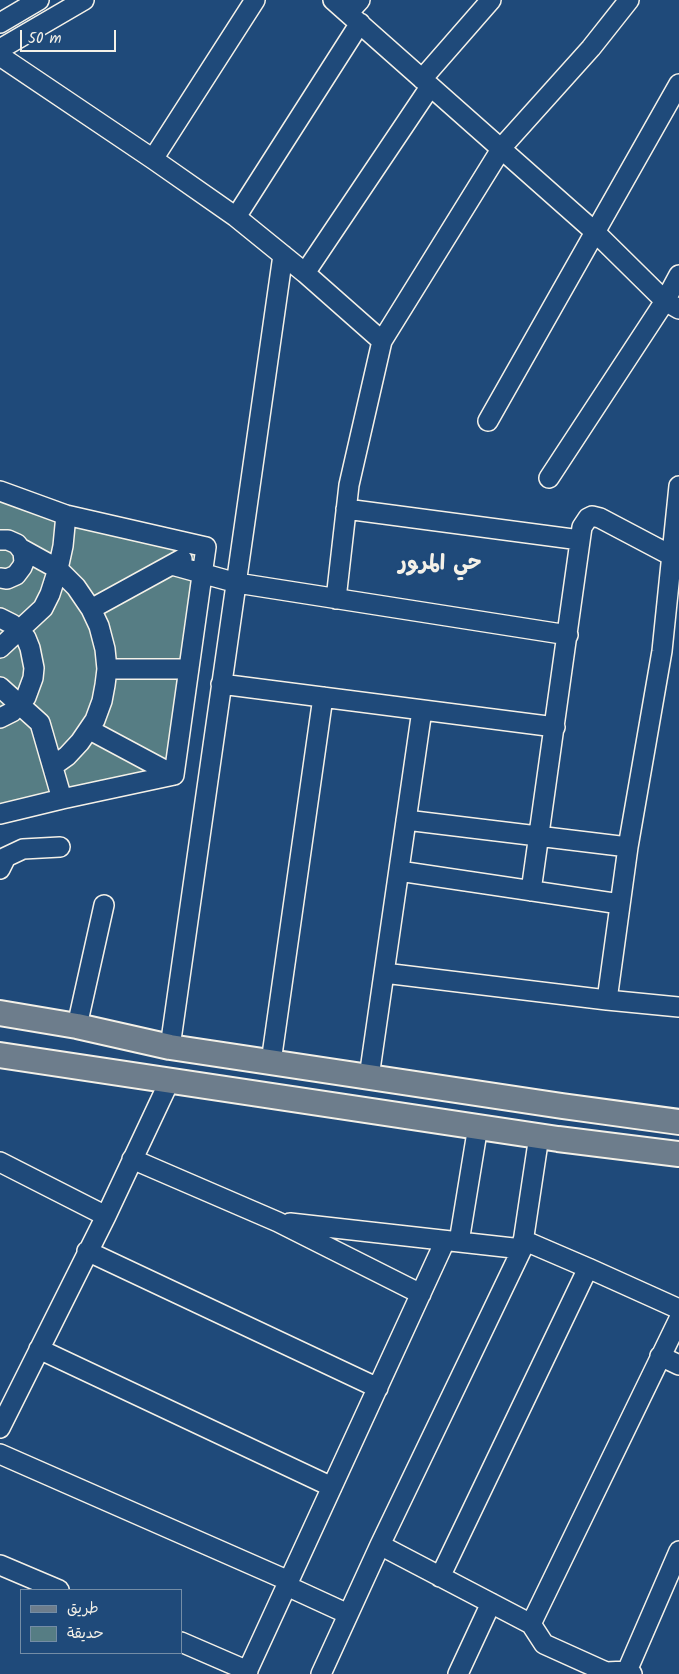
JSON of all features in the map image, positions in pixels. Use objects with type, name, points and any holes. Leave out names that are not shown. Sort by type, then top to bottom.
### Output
[{"type":"main road","points":[[0,1013],[77,1026],[170,1047],[679,1122]]},
{"type":"main road","points":[[0,1055],[539,1136],[679,1154]]},
{"type":"main road","points":[[539,1136],[549,1119],[562,1106]]},
{"type":"street","points":[[0,23],[39,0]]},
{"type":"street","points":[[0,49],[84,0]]},
{"type":"street","points":[[153,159],[255,0]]},
{"type":"street","points":[[333,0],[356,12],[426,83],[595,232],[672,305]]},
{"type":"street","points":[[305,273],[426,83],[490,0]]},
{"type":"street","points":[[336,599],[349,485],[382,341],[501,150],[591,48],[629,0]]},
{"type":"street","points":[[236,217],[356,12]]},
{"type":"street","points":[[0,56],[236,217],[305,273],[382,341]]},
{"type":"street","points":[[488,421],[679,84]]},
{"type":"street","points":[[170,1047],[220,684],[237,583],[283,255]]},
{"type":"street","points":[[549,478],[672,305],[679,275]]},
{"type":"street","points":[[607,1000],[628,847],[671,652],[672,556],[679,486]]},
{"type":"street","points":[[5,498],[66,515],[206,547]]},
{"type":"street","points":[[346,509],[580,540]]},
{"type":"street","points":[[0,648],[43,608],[50,594],[63,546],[66,515]]},
{"type":"street","points":[[532,891],[582,527],[588,518],[592,516],[600,518],[672,556]]},
{"type":"street","points":[[1,538],[13,542],[20,548],[58,569],[76,587],[91,609],[99,626],[105,649],[107,669],[102,701],[90,730],[67,756],[53,766]]},
{"type":"street","points":[[91,609],[206,547]]},
{"type":"street","points":[[174,775],[206,547]]},
{"type":"street","points":[[0,578],[12,577],[20,571],[24,557],[20,548]]},
{"type":"street","points":[[172,564],[237,583],[568,635]]},
{"type":"street","points":[[0,618],[19,630],[30,648],[34,668],[30,688],[19,706],[0,718]]},
{"type":"street","points":[[107,669],[189,669]]},
{"type":"street","points":[[220,684],[555,727]]},
{"type":"street","points":[[0,687],[40,723],[62,799]]},
{"type":"street","points":[[271,1062],[323,697]]},
{"type":"street","points":[[368,1077],[422,710]]},
{"type":"street","points":[[90,730],[174,775]]},
{"type":"street","points":[[0,814],[174,775]]},
{"type":"street","points":[[406,820],[628,847]]},
{"type":"street","points":[[0,869],[6,856],[23,849],[60,847]]},
{"type":"street","points":[[399,871],[620,904]]},
{"type":"street","points":[[77,1026],[104,905]]},
{"type":"street","points":[[384,973],[679,1007]]},
{"type":"street","points":[[0,1428],[106,1216],[170,1080]]},
{"type":"street","points":[[182,1642],[247,1672],[421,1294],[452,1242],[478,1126]]},
{"type":"street","points":[[321,1674],[522,1245],[539,1136]]},
{"type":"street","points":[[132,1160],[278,1222],[421,1294]]},
{"type":"street","points":[[0,1162],[106,1216]]},
{"type":"street","points":[[278,1222],[452,1242],[522,1245],[588,1268],[679,1309]]},
{"type":"street","points":[[87,1251],[378,1388]]},
{"type":"street","points":[[440,1577],[588,1268]]},
{"type":"street","points":[[531,1624],[679,1319]]},
{"type":"street","points":[[39,1349],[332,1487]]},
{"type":"street","points":[[660,1356],[679,1365]]},
{"type":"street","points":[[0,1454],[288,1584],[348,1614]]},
{"type":"street","points":[[380,1545],[531,1624],[544,1644],[605,1673],[630,1673],[679,1551]]},
{"type":"street","points":[[0,1565],[57,1589]]},
{"type":"street","points":[[458,1674],[491,1603]]},
{"type":"green space","points":[[0,488],[209,546],[177,777],[0,817]]},
{"type":"district","name":"حي المرور","points":[[440,565]]}]
